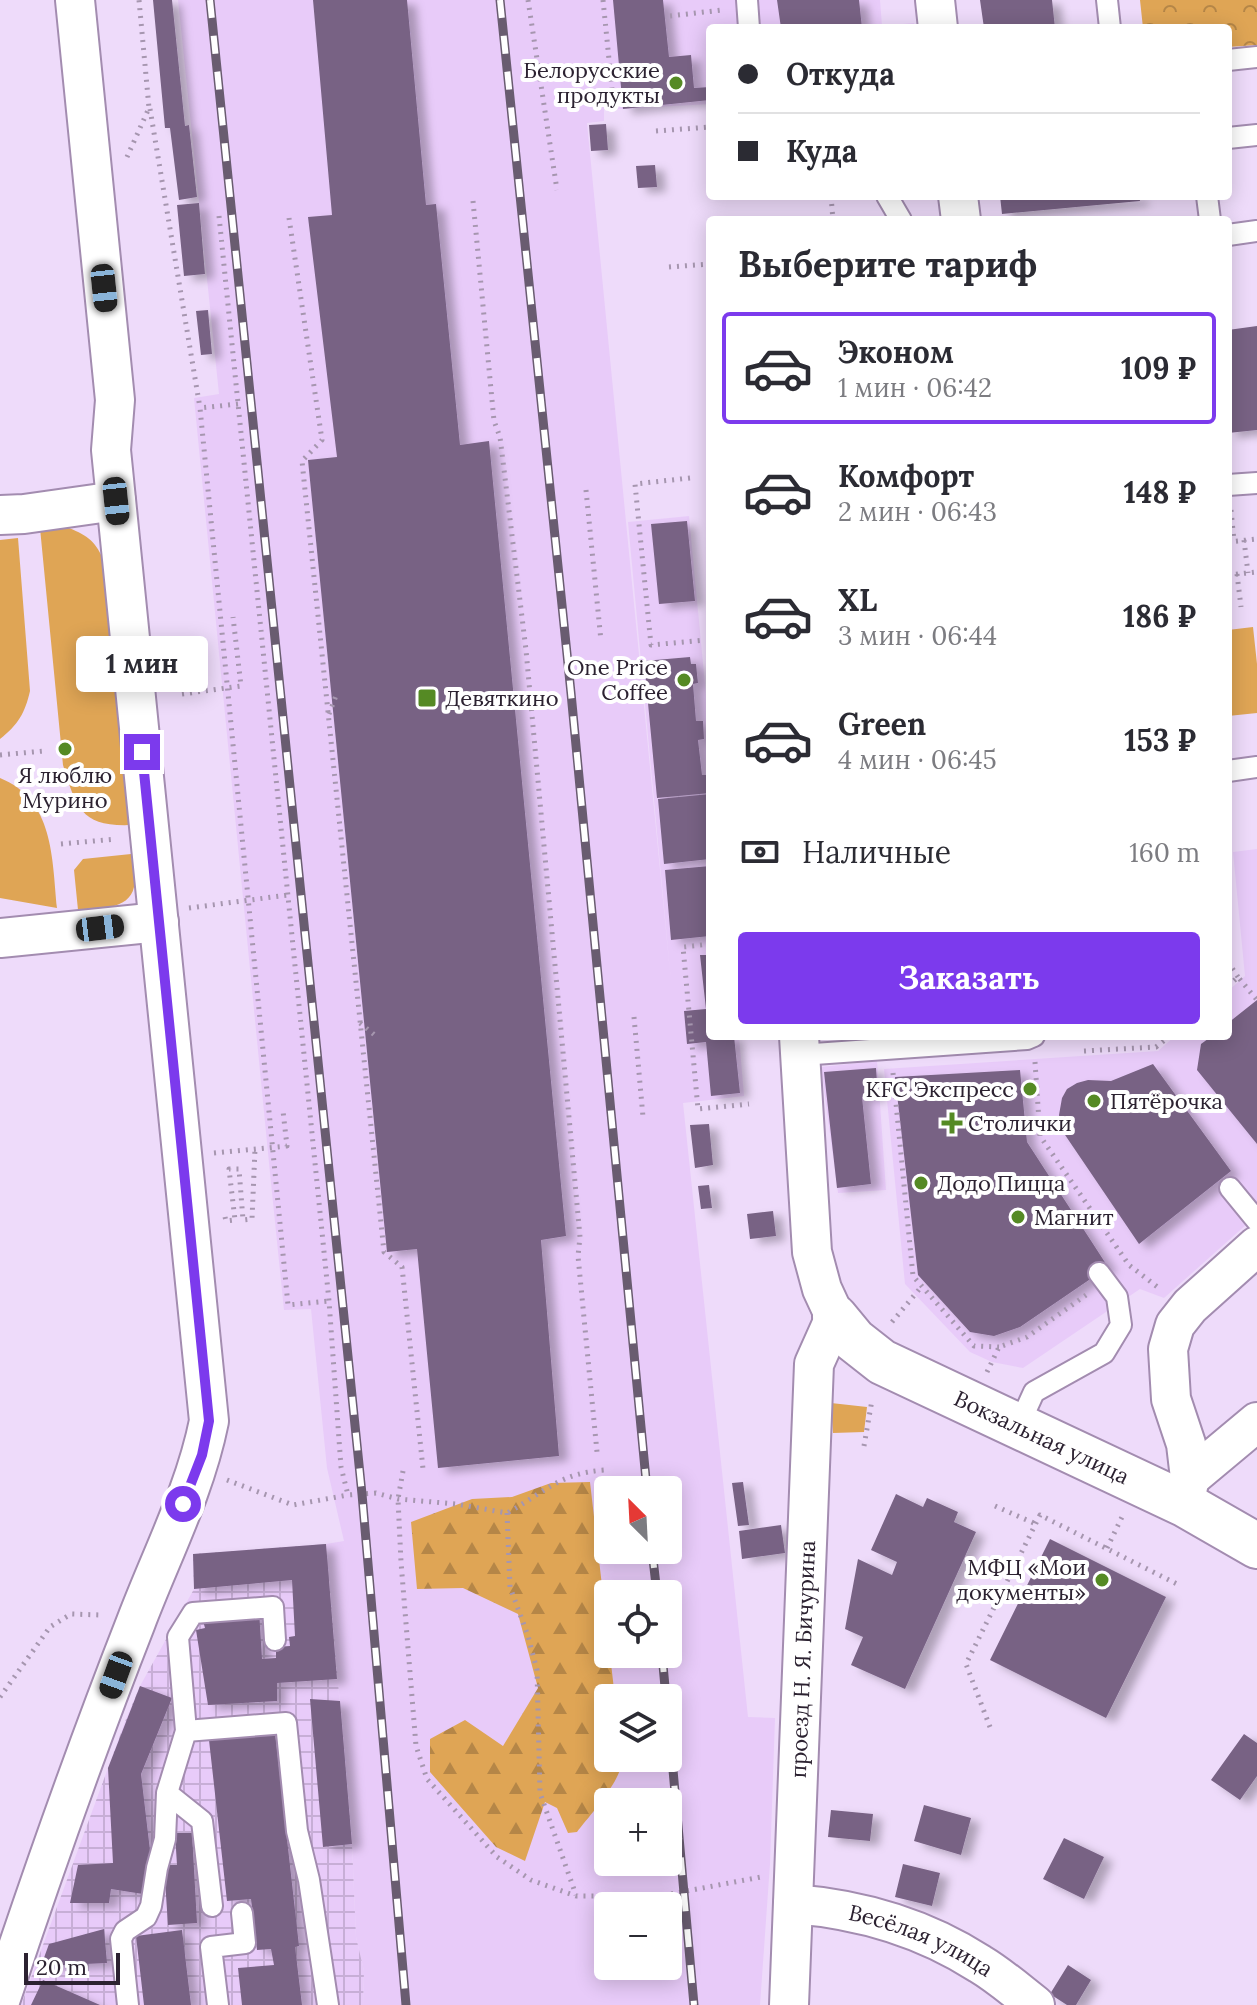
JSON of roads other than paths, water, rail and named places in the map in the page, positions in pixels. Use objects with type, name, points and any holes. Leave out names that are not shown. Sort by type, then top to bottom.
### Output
[{"type":"street","points":[[0,2001],[56,1834],[202,1455],[209,1421],[171,915],[142,752],[111,450],[115,400],[75,0]]},
{"type":"street","points":[[935,0],[938,24]]},
{"type":"street","points":[[0,515],[116,501]]},
{"type":"street","points":[[0,938],[171,915]]},
{"type":"street","points":[[796,1042],[812,1252],[822,1289],[835,1317]]},
{"type":"street","points":[[1187,1491],[1186,1444],[1171,1399],[1168,1349],[1175,1325],[1190,1306],[1257,1246]]},
{"type":"street","name":"Вокзальная улица","points":[[835,1317],[854,1340],[882,1362],[1018,1427],[1187,1491],[1257,1546]]},
{"type":"street","name":"проезд Н. Я. Бичурина","points":[[789,2005],[814,1364],[835,1317]]},
{"type":"street","points":[[1187,1491],[1257,1422]]},
{"type":"street","name":"Весёлая улица","points":[[793,1890],[834,1907],[894,1923],[944,1943],[983,1965],[1035,2005]]},
{"type":"lane","points":[[1107,0],[1110,24]]},
{"type":"lane","points":[[1232,60],[1257,57]]},
{"type":"lane","points":[[1232,138],[1257,135]]},
{"type":"lane","points":[[1232,234],[1257,231]]},
{"type":"lane","points":[[1232,493],[1257,483]]},
{"type":"lane","points":[[1232,770],[1257,767]]},
{"type":"lane","points":[[796,1042],[890,1048],[1012,1040]]},
{"type":"lane","points":[[1230,1188],[1257,1221]]},
{"type":"lane","points":[[1018,1427],[1034,1392],[1104,1353],[1121,1325],[1117,1297],[1102,1278]]},
{"type":"lane","points":[[128,2005],[121,1939],[125,1931],[146,1917],[151,1906],[165,1839],[167,1793],[186,1731],[178,1637],[193,1613],[273,1607],[275,1640]]},
{"type":"lane","points":[[186,1731],[286,1723],[297,1831],[309,1880],[328,2005]]},
{"type":"lane","points":[[167,1793],[202,1821],[212,1906]]},
{"type":"lane","points":[[218,2005],[211,1947],[245,1943],[242,1913]]},
{"type":"railway","points":[[210,0],[362,1494],[406,2005]]},
{"type":"railway","points":[[500,0],[571,693],[646,1476]]},
{"type":"railway","points":[[654,1564],[655,1580]]},
{"type":"railway","points":[[663,1668],[665,1684]]},
{"type":"railway","points":[[673,1772],[694,2005]]},
{"type":"place","name":"Белорусские продукты","points":[[676,83]]},
{"type":"place","name":"One Price Coffee","points":[[684,680]]},
{"type":"place","name":"Девяткино","points":[[427,698]]},
{"type":"place","name":"Я люблю Мурино","points":[[65,749]]},
{"type":"place","name":"KFC Экспресс","points":[[1030,1089]]},
{"type":"place","name":"Пятёрочка","points":[[1094,1101]]},
{"type":"place","name":"Столички","points":[[952,1123]]},
{"type":"place","name":"Додо Пицца","points":[[921,1183]]},
{"type":"place","name":"Магнит","points":[[1018,1217]]},
{"type":"place","name":"МФЦ «Мои документы»","points":[[1102,1580]]}]
